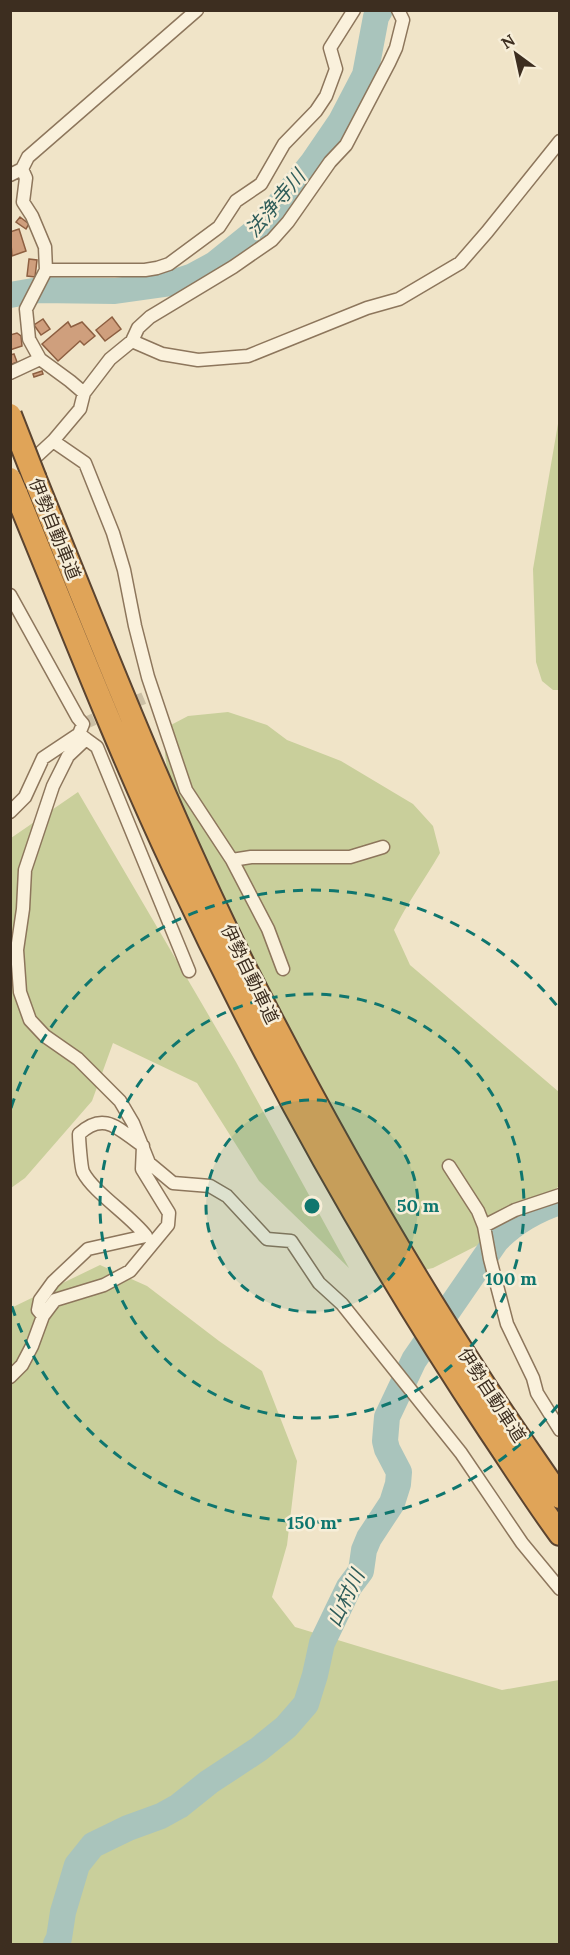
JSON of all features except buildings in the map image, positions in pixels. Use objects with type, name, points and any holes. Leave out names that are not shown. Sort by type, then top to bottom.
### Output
[{"type":"highway","name":"伊勢自動車道","points":[[10,415],[147,753],[252,980],[346,1157],[416,1277],[479,1377],[560,1497]]},
{"type":"highway","name":"伊勢自動車道","points":[[12,484],[136,784],[189,900],[265,1052],[328,1167],[399,1288],[462,1388],[560,1534]]},
{"type":"street","points":[[84,393],[40,359],[29,339],[26,309],[46,270],[45,247],[32,216],[23,202],[26,178],[16,172],[28,157],[197,10]]},
{"type":"street","points":[[46,270],[157,268],[169,264],[219,228],[236,201],[261,184],[284,144],[326,96],[336,69],[330,48],[354,10]]},
{"type":"street","points":[[12,484],[80,409],[84,393],[110,359],[132,341],[138,328],[150,317],[233,267],[272,240],[288,222],[330,162],[346,145],[373,95],[398,41],[403,20],[398,10]]},
{"type":"street","points":[[132,341],[162,354],[198,360],[248,356],[367,308],[399,299],[460,263],[488,232],[560,141]]},
{"type":"street","points":[[10,373],[40,359]]},
{"type":"street","points":[[53,441],[85,463],[113,533],[124,570],[148,695],[186,790],[232,860],[268,929],[283,969]]},
{"type":"street","points":[[10,594],[83,724],[82,737],[68,756],[53,786],[25,870],[23,909],[17,950],[20,992],[30,1020],[45,1036],[78,1059],[120,1101],[133,1123],[149,1163],[173,1183],[210,1186],[227,1196],[267,1239],[291,1241],[319,1283],[342,1304],[461,1453],[522,1543],[560,1589]]},
{"type":"street","points":[[10,812],[25,797],[43,758],[82,737]]},
{"type":"street","points":[[82,737],[97,747],[189,971]]},
{"type":"street","points":[[232,860],[251,857],[350,857],[383,847]]},
{"type":"street","points":[[142,1146],[112,1124],[100,1122],[88,1126],[79,1134],[83,1172],[150,1239]]},
{"type":"street","points":[[10,1377],[22,1365],[43,1316],[55,1300],[104,1285],[130,1271],[150,1239],[168,1225],[169,1213],[142,1169],[142,1146]]},
{"type":"street","points":[[449,1167],[478,1211],[484,1226],[507,1324],[533,1378],[537,1393],[560,1430]]},
{"type":"street","points":[[484,1226],[515,1210],[560,1195]]},
{"type":"street","points":[[43,1316],[38,1310],[40,1300],[53,1281],[88,1249],[150,1239]]},
{"type":"green space","points":[[559,418],[559,690],[553,690],[542,681],[536,662],[533,569]]},
{"type":"green space","points":[[228,712],[267,725],[287,740],[341,761],[413,804],[433,826],[440,853],[394,930],[410,965],[559,1092],[559,1186],[532,1209],[482,1243],[433,1268],[395,1276],[318,1087],[171,795],[165,754],[169,726],[188,716]]},
{"type":"green space","points":[[78,792],[236,1062],[349,1268],[259,1181],[197,1083],[113,1043],[92,1101],[25,1178],[11,1188],[11,838]]},
{"type":"green space","points":[[100,1265],[147,1286],[262,1371],[297,1461],[287,1545],[272,1597],[295,1627],[502,1690],[559,1680],[559,1944],[11,1944],[11,1308]]},
{"type":"waterway","name":"法浄寺川","points":[[10,295],[39,290],[115,291],[172,283],[193,276],[215,264],[261,227],[313,162],[341,121],[365,75],[376,17],[380,10]]},
{"type":"waterway","name":"山村川","points":[[56,1944],[77,1865],[93,1845],[179,1806],[209,1782],[259,1749],[286,1727],[306,1704],[322,1643],[349,1587],[361,1571],[364,1550],[369,1538],[392,1503],[398,1484],[399,1472],[385,1441],[387,1417],[414,1360],[496,1241],[526,1217],[560,1202]]},
{"type":"tunnel","points":[[83,724],[144,698]]}]
